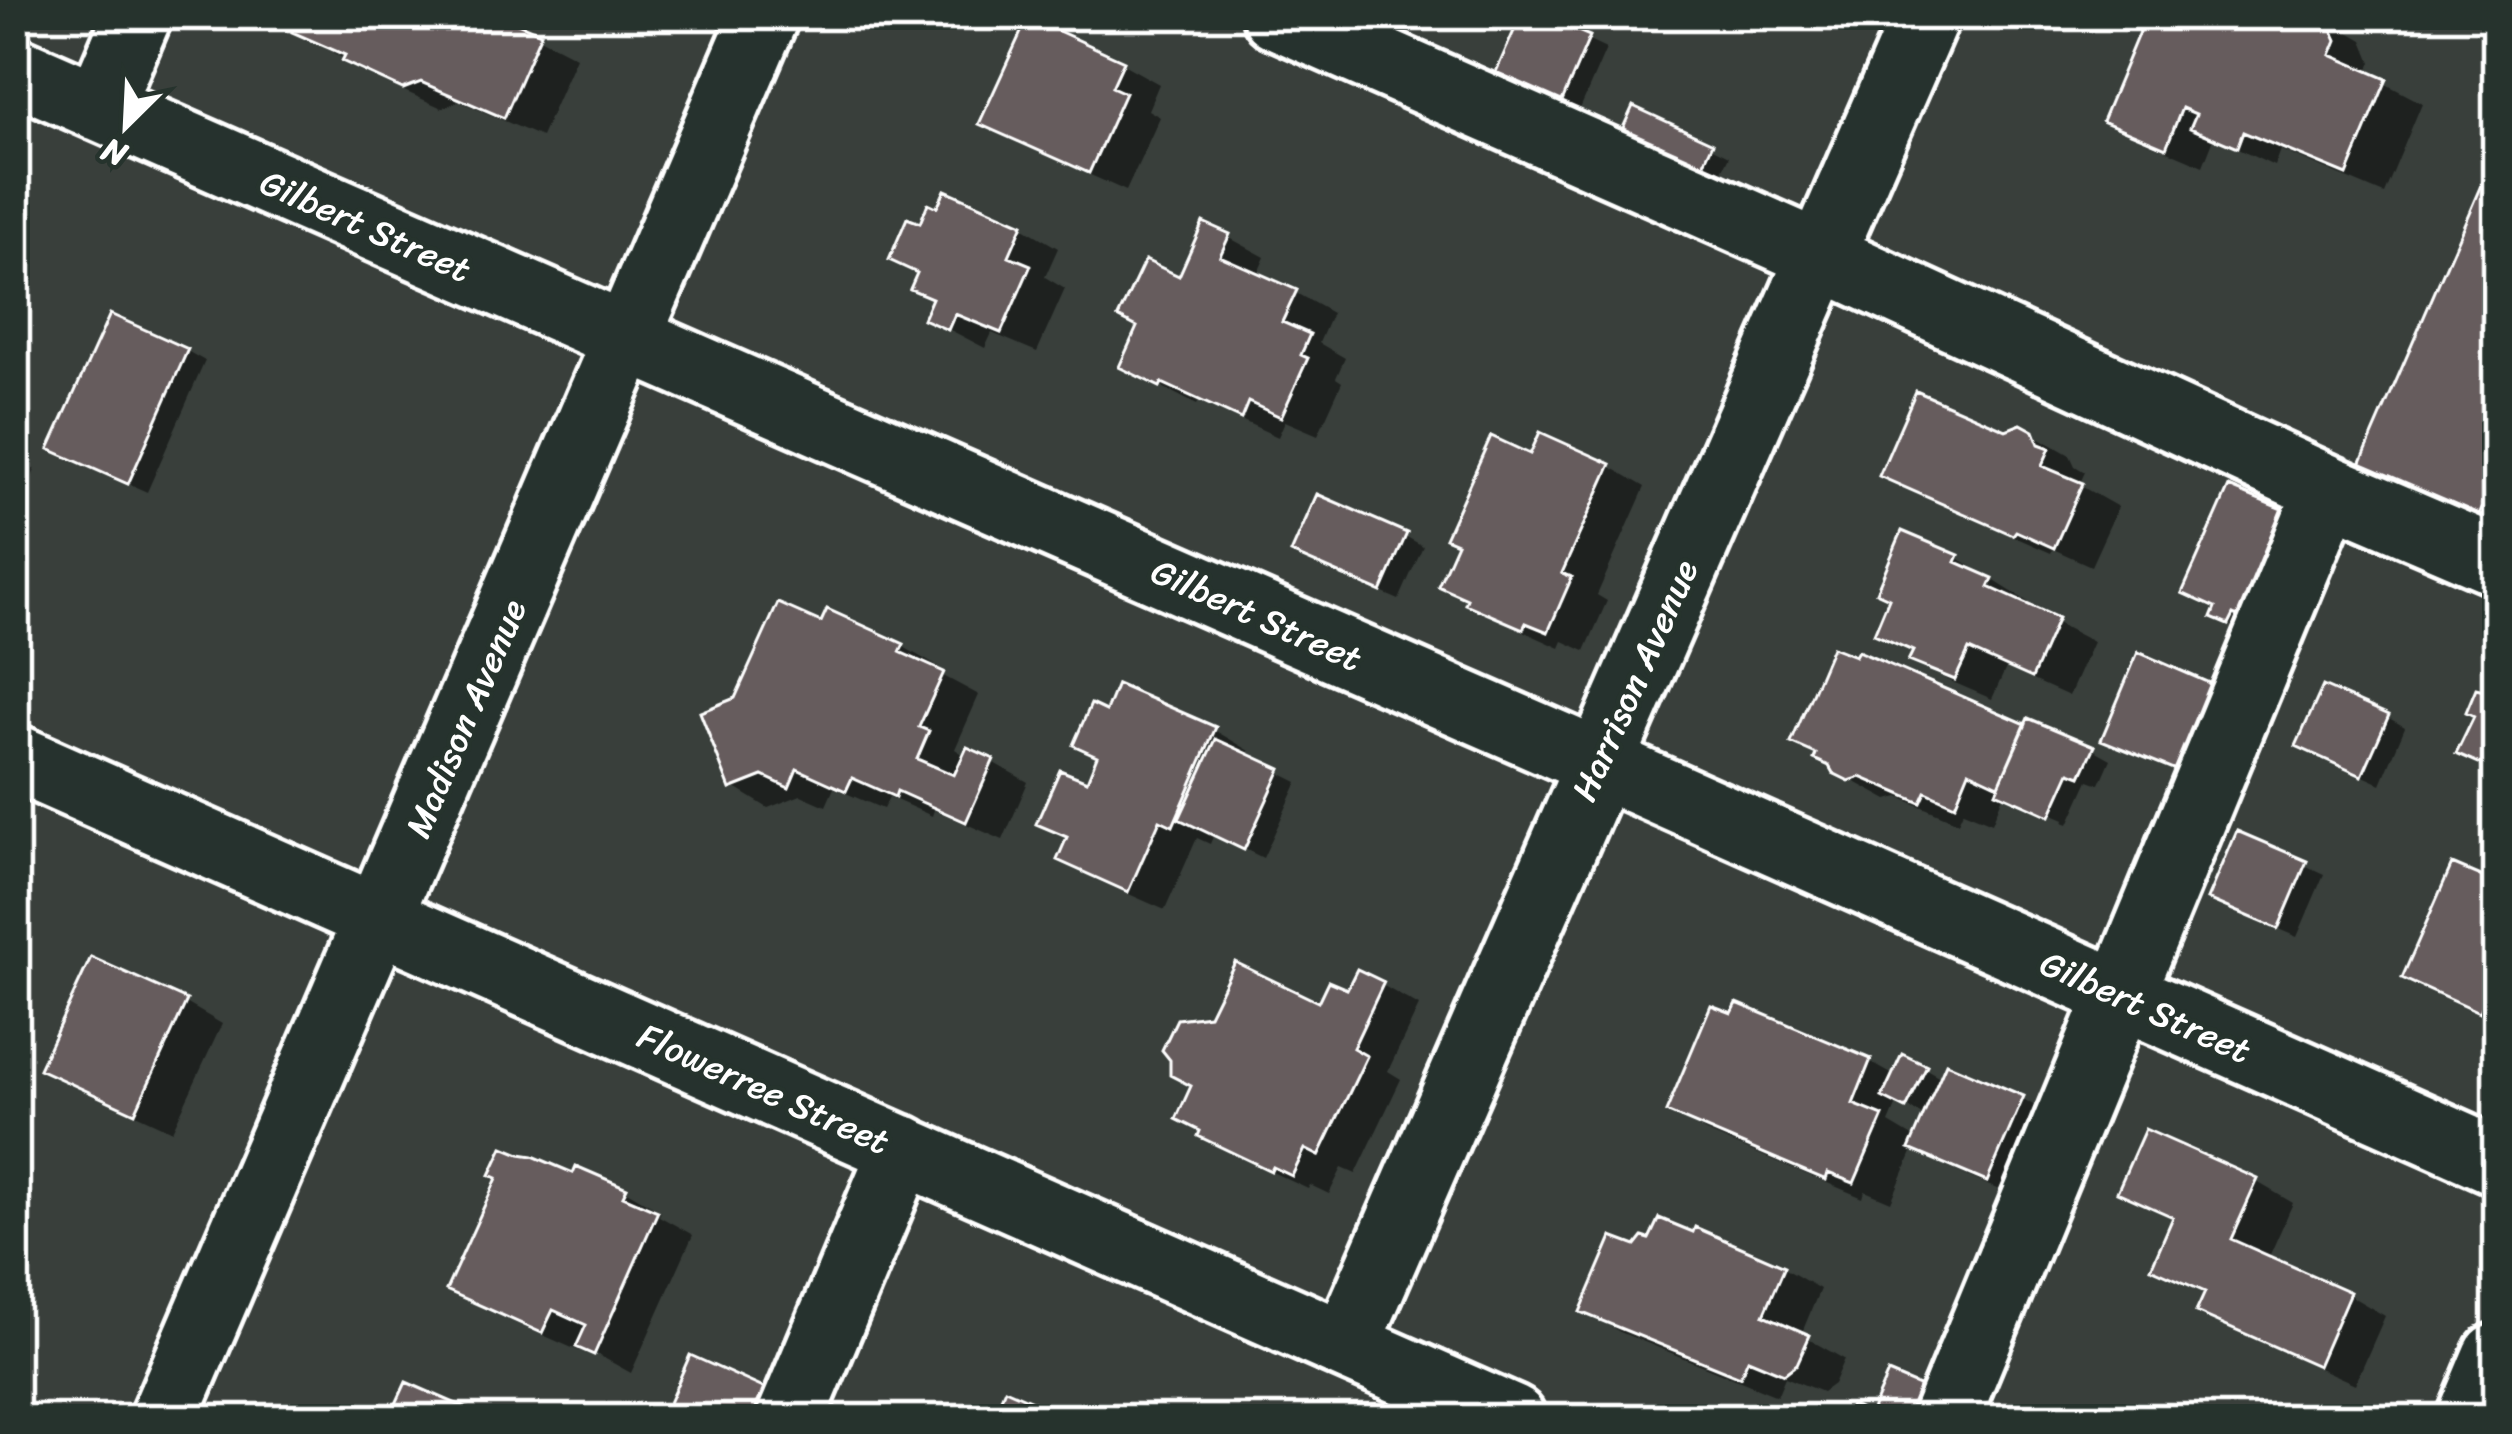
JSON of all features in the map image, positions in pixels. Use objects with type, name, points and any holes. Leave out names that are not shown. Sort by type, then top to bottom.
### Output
[{"type":"street","points":[[98,107],[138,15]]},
{"type":"street","name":"Madison Avenue","points":[[163,1419],[765,15]]},
{"type":"street","points":[[1276,15],[2497,561]]},
{"type":"street","name":"Harrison Avenue","points":[[1346,1346],[1926,15]]},
{"type":"street","name":"Gilbert Street","points":[[15,70],[2497,1161]]},
{"type":"street","points":[[1945,1419],[2329,489]]},
{"type":"street","name":"Flowerree Street","points":[[15,758],[1346,1346],[1403,1397],[1513,1419]]},
{"type":"street","points":[[790,1419],[903,1149]]},
{"type":"street","points":[[2471,1419],[2497,1357]]},
{"type":"building","points":[[299,15],[499,15],[541,33],[504,118],[421,82],[403,89],[342,61],[345,55],[292,32]]},
{"type":"building","points":[[1521,15],[1540,15],[1590,36],[1562,101],[1496,72]]},
{"type":"building","points":[[2146,15],[2326,16],[2337,40],[2331,55],[2387,79],[2347,175],[2243,132],[2237,148],[2190,128],[2196,114],[2182,108],[2166,148],[2102,121]]},
{"type":"building","points":[[1028,17],[1124,61],[1112,87],[1125,93],[1089,173],[979,124]]},
{"type":"building","points":[[1633,106],[1713,143],[1693,187],[1613,150]]},
{"type":"building","points":[[2488,169],[2497,173],[2497,516],[2481,509],[2473,527],[2355,476]]},
{"type":"building","points":[[945,190],[1023,224],[1009,256],[1031,265],[1001,333],[955,314],[948,330],[923,319],[932,298],[910,289],[917,273],[889,260],[907,218],[920,223],[928,203],[937,207]]},
{"type":"building","points":[[1203,222],[1230,234],[1220,256],[1297,290],[1282,322],[1310,334],[1301,355],[1308,358],[1281,417],[1248,402],[1241,419],[1119,367],[1137,327],[1118,317],[1145,260],[1179,276]]},
{"type":"building","points":[[110,314],[188,349],[128,484],[49,449]]},
{"type":"building","points":[[1916,391],[2006,430],[2021,424],[2034,431],[2039,444],[2050,448],[2042,466],[2083,483],[2054,548],[1879,476]]},
{"type":"building","points":[[1540,432],[1611,464],[1562,573],[1572,577],[1548,632],[1526,623],[1523,629],[1465,604],[1467,599],[1438,586],[1457,543],[1445,538],[1491,436],[1530,454]]},
{"type":"building","points":[[2229,487],[2294,514],[2247,621],[2233,615],[2228,625],[2211,618],[2215,608],[2182,593]]},
{"type":"building","points":[[1317,494],[1407,533],[1381,592],[1291,553]]},
{"type":"building","points":[[1902,531],[1959,555],[1956,562],[1993,578],[1989,587],[2058,618],[2032,678],[1969,650],[1955,680],[1908,661],[1913,651],[1874,634],[1889,598],[1876,592]]},
{"type":"building","points":[[778,603],[821,622],[827,609],[904,644],[900,652],[944,672],[919,727],[929,731],[917,759],[954,775],[967,747],[994,759],[966,822],[897,791],[895,797],[852,778],[846,791],[797,769],[789,788],[763,776],[730,789],[700,712],[735,698]]},
{"type":"building","points":[[1832,647],[1855,656],[1858,651],[2026,724],[1999,785],[1969,771],[1955,805],[1926,792],[1921,803],[1861,777],[1849,781],[1814,759],[1816,754],[1791,743]]},
{"type":"building","points":[[2138,652],[2214,685],[2178,771],[2101,740]]},
{"type":"building","points":[[2497,667],[2497,771],[2456,753],[2474,716],[2466,712],[2476,688],[2484,690]]},
{"type":"building","points":[[1117,684],[1216,727],[1173,826],[1160,820],[1128,892],[1057,860],[1067,837],[1036,824],[1060,770],[1087,781],[1097,756],[1073,745],[1091,704],[1106,711]]},
{"type":"building","points":[[2323,686],[2389,715],[2362,776],[2296,746]]},
{"type":"building","points":[[2028,718],[2095,746],[2081,776],[2070,772],[2050,816],[1996,792]]},
{"type":"building","points":[[1216,739],[1281,769],[1244,850],[1179,819]]},
{"type":"building","points":[[2237,831],[2307,861],[2278,929],[2208,899]]},
{"type":"building","points":[[2452,864],[2497,883],[2497,970],[2479,1013],[2402,978]]},
{"type":"building","points":[[91,957],[187,1000],[135,1113],[39,1069]]},
{"type":"building","points":[[1235,962],[1318,1002],[1328,981],[1347,989],[1357,969],[1384,982],[1353,1048],[1367,1056],[1319,1156],[1305,1149],[1292,1176],[1273,1167],[1271,1171],[1198,1136],[1200,1131],[1176,1119],[1191,1086],[1170,1075],[1170,1060],[1162,1050],[1177,1019],[1209,1015]]},
{"type":"building","points":[[1737,1003],[1871,1059],[1853,1104],[1883,1116],[1854,1183],[1828,1173],[1826,1180],[1666,1112],[1711,1005],[1732,1013]]},
{"type":"building","points":[[1902,1054],[1927,1066],[1906,1109],[1882,1097]]},
{"type":"building","points":[[1946,1063],[2024,1096],[1987,1182],[1909,1149]]},
{"type":"building","points":[[2145,1129],[2258,1179],[2231,1239],[2350,1292],[2318,1366],[2196,1312],[2205,1292],[2151,1268],[2173,1217],[2117,1192]]},
{"type":"building","points":[[503,1147],[573,1173],[576,1166],[627,1188],[623,1196],[658,1211],[594,1355],[576,1347],[586,1325],[553,1310],[542,1333],[446,1290],[497,1178],[490,1175]]},
{"type":"building","points":[[1659,1218],[1693,1232],[1695,1227],[1785,1266],[1764,1315],[1810,1335],[1797,1364],[1784,1374],[1748,1359],[1740,1377],[1580,1312],[1612,1237],[1636,1246],[1643,1237],[1649,1239]]},
{"type":"building","points":[[690,1355],[781,1396],[771,1419],[662,1419]]},
{"type":"building","points":[[1888,1373],[1933,1392],[1921,1419],[1845,1419],[1851,1405],[1870,1414]]},
{"type":"building","points":[[406,1382],[491,1419],[389,1419]]},
{"type":"building","points":[[1005,1389],[1073,1419],[992,1419]]}]
